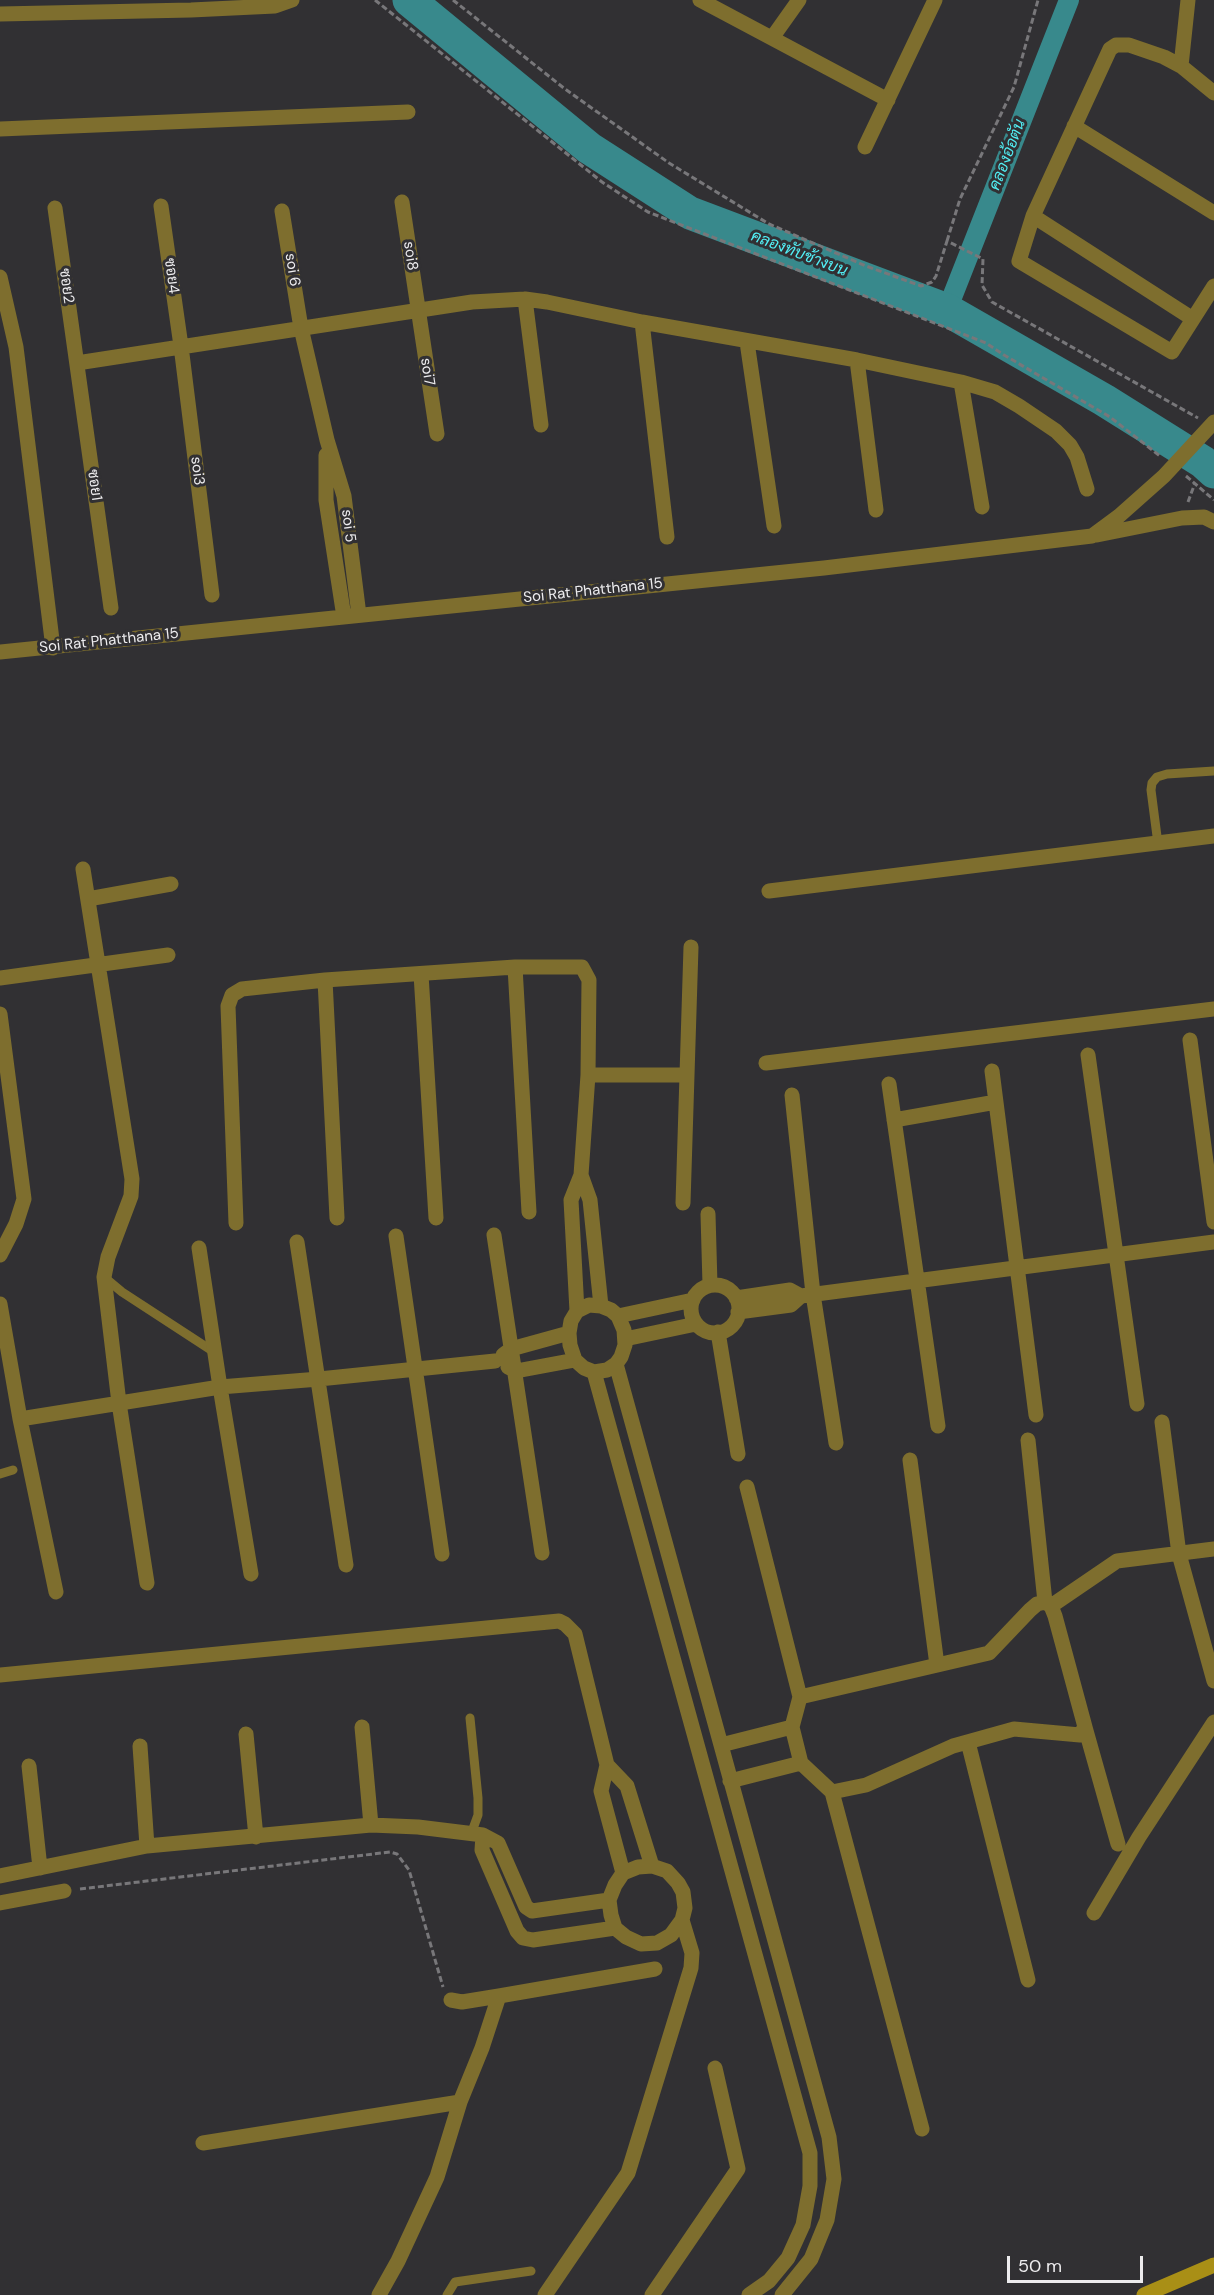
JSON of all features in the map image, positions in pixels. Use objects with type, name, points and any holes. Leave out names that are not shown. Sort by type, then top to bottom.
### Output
[{"type":"main road","points":[[1144,2295],[1214,2265]]},
{"type":"street","points":[[0,14],[191,10],[274,6],[292,0]]},
{"type":"street","points":[[700,0],[888,100]]},
{"type":"street","points":[[772,38],[799,0]]},
{"type":"street","points":[[865,147],[934,0]]},
{"type":"street","points":[[1181,66],[1188,0]]},
{"type":"street","points":[[1214,93],[1181,66],[1164,57],[1129,45],[1116,45],[1107,54],[1033,216],[1018,261],[1172,352],[1214,285]]},
{"type":"street","points":[[0,129],[408,112]]},
{"type":"street","points":[[1074,126],[1214,213]]},
{"type":"street","name":"soi8","points":[[402,202],[417,310]]},
{"type":"street","name":"ซอย4","points":[[161,206],[181,346]]},
{"type":"street","name":"ซอย2","points":[[55,208],[76,363]]},
{"type":"street","name":"soi 6","points":[[282,212],[301,328]]},
{"type":"street","points":[[1033,216],[1193,319]]},
{"type":"street","points":[[0,277],[16,347],[52,648]]},
{"type":"street","points":[[525,299],[541,425]]},
{"type":"street","points":[[76,363],[472,302],[525,299],[747,342],[857,360],[961,382],[995,392],[1056,431],[1070,445],[1077,457],[1087,489]]},
{"type":"street","name":"soi7","points":[[417,310],[437,434]]},
{"type":"street","points":[[642,322],[667,537]]},
{"type":"street","name":"soi 5","points":[[301,328],[327,440],[344,496],[359,615]]},
{"type":"street","points":[[747,342],[774,526]]},
{"type":"street","name":"soi3","points":[[181,346],[212,595]]},
{"type":"street","points":[[0,349],[16,347]]},
{"type":"street","points":[[857,360],[876,510]]},
{"type":"street","name":"ซอย1","points":[[76,363],[111,608]]},
{"type":"street","points":[[961,382],[982,507]]},
{"type":"street","name":"Soi Rat Phatthana 15","points":[[0,652],[824,568],[1092,536],[1119,516],[1210,423]]},
{"type":"street","name":"soi 5","points":[[327,440],[326,500],[344,617]]},
{"type":"street","points":[[1092,536],[1182,518],[1204,517],[1214,522]]},
{"type":"street","points":[[769,891],[1214,836]]},
{"type":"street","points":[[83,869],[132,1179],[131,1196],[108,1257],[104,1277],[119,1403],[147,1583]]},
{"type":"street","points":[[88,899],[171,884]]},
{"type":"street","points":[[683,1203],[691,947]]},
{"type":"street","points":[[0,978],[168,955]]},
{"type":"street","points":[[236,1223],[228,1006],[232,995],[242,989],[325,980],[514,967],[579,966],[586,972],[589,980],[588,1075],[581,1175],[571,1200],[578,1311]]},
{"type":"street","points":[[514,967],[529,1212]]},
{"type":"street","points":[[421,974],[436,1218]]},
{"type":"street","points":[[325,980],[337,1218]]},
{"type":"street","points":[[766,1063],[1214,1009]]},
{"type":"street","points":[[0,1014],[24,1199],[16,1224],[0,1255]]},
{"type":"street","points":[[1190,1040],[1214,1222]]},
{"type":"street","points":[[1088,1055],[1137,1404]]},
{"type":"street","points":[[992,1071],[1036,1415]]},
{"type":"street","points":[[588,1075],[687,1075]]},
{"type":"street","points":[[889,1084],[938,1426]]},
{"type":"street","points":[[792,1095],[807,1295],[836,1443]]},
{"type":"street","points":[[894,1120],[996,1102]]},
{"type":"street","points":[[581,1175],[590,1200],[602,1306]]},
{"type":"street","points":[[708,1214],[710,1286]]},
{"type":"street","points":[[494,1235],[542,1553]]},
{"type":"street","points":[[396,1236],[442,1554]]},
{"type":"street","points":[[297,1242],[346,1565]]},
{"type":"street","points":[[737,1305],[790,1290],[807,1295],[1214,1242]]},
{"type":"street","points":[[199,1248],[219,1387],[251,1574]]},
{"type":"street","points":[[624,1339],[696,1324],[710,1332],[718,1332],[731,1326],[737,1305],[725,1287],[702,1288],[693,1300],[691,1308],[696,1324]]},
{"type":"street","points":[[618,1316],[693,1300]]},
{"type":"street","points":[[0,1304],[20,1419],[56,1592]]},
{"type":"street","points":[[589,1305],[602,1306],[618,1316],[624,1330],[621,1357],[607,1370],[594,1372],[584,1368],[575,1360],[568,1333],[571,1321],[578,1311],[589,1305]]},
{"type":"street","points":[[718,1332],[738,1454]]},
{"type":"street","points":[[20,1419],[219,1387],[495,1361],[511,1349],[568,1333]]},
{"type":"street","points":[[495,1361],[516,1371],[575,1360]]},
{"type":"street","points":[[616,1364],[829,2137],[834,2179],[826,2220],[811,2259],[782,2295]]},
{"type":"street","points":[[594,1372],[810,2153],[810,2186],[803,2225],[788,2258],[769,2281],[749,2295]]},
{"type":"street","points":[[1162,1422],[1179,1554],[1214,1681]]},
{"type":"street","points":[[1028,1440],[1048,1604],[1118,1844]]},
{"type":"street","points":[[910,1460],[937,1665]]},
{"type":"street","points":[[747,1486],[800,1697],[792,1727],[801,1763],[832,1792],[922,2129]]},
{"type":"street","points":[[800,1697],[988,1653],[1037,1604],[1048,1604],[1117,1561],[1214,1549]]},
{"type":"street","points":[[0,1676],[559,1621],[574,1634],[607,1765],[601,1791],[623,1873]]},
{"type":"street","points":[[1094,1913],[1138,1837],[1214,1722]]},
{"type":"street","points":[[362,1726],[371,1825]]},
{"type":"street","points":[[703,1762],[723,1751],[792,1727]]},
{"type":"street","points":[[832,1792],[866,1785],[952,1746],[1014,1729],[1076,1736],[1080,1735],[1085,1727]]},
{"type":"street","points":[[246,1734],[256,1837]]},
{"type":"street","points":[[968,1742],[1028,1980]]},
{"type":"street","points":[[140,1746],[147,1846]]},
{"type":"street","points":[[730,1781],[801,1763]]},
{"type":"street","points":[[607,1765],[627,1786],[652,1866]]},
{"type":"street","points":[[29,1766],[40,1868]]},
{"type":"street","points":[[0,1876],[147,1846],[371,1825],[418,1827],[477,1834],[498,1843],[526,1906],[532,1911],[609,1900]]},
{"type":"street","points":[[477,1834],[517,1931],[523,1938],[533,1940],[615,1928]]},
{"type":"street","points":[[652,1866],[667,1871],[678,1883],[683,1892],[685,1908],[682,1920],[671,1935],[657,1942],[641,1944],[626,1937],[615,1928],[609,1900],[623,1873],[638,1867],[652,1866]]},
{"type":"street","points":[[0,1903],[64,1891]]},
{"type":"street","points":[[545,2295],[628,2174],[691,1968],[692,1953],[682,1920]]},
{"type":"street","points":[[451,2000],[462,2002],[655,1969]]},
{"type":"street","points":[[379,2295],[398,2261],[437,2177],[460,2102],[482,2048],[499,1996]]},
{"type":"street","points":[[652,2295],[738,2169],[715,2068]]},
{"type":"street","points":[[203,2143],[460,2102]]},
{"type":"lane","points":[[1158,844],[1152,783],[1157,777],[1167,774],[1214,771]]},
{"type":"lane","points":[[104,1277],[122,1292],[214,1352]]},
{"type":"lane","points":[[0,1474],[13,1470]]},
{"type":"lane","points":[[470,1718],[478,1798],[477,1834]]},
{"type":"lane","points":[[447,2295],[455,2282],[531,2271]]},
{"type":"path","points":[[375,0],[602,182],[648,213],[986,343],[1004,356],[1110,417],[1166,469]]},
{"type":"path","points":[[453,0],[565,89],[631,136],[669,163],[769,225],[866,266],[921,286],[932,282],[936,276],[960,199],[1014,87],[1038,0]]},
{"type":"path","points":[[947,241],[983,259],[982,285],[992,302],[1210,423]]},
{"type":"path","points":[[1186,476],[1214,500]]},
{"type":"path","points":[[1182,518],[1195,483]]},
{"type":"path","points":[[64,1891],[390,1852],[397,1854],[409,1870],[444,1993],[451,2000]]},
{"type":"waterway","name":"คลองทับช้างบน","points":[[409,0],[589,148],[690,213],[947,310],[1104,400],[1203,462],[1214,472]]},
{"type":"waterway","name":"คลองอ้อตัน","points":[[947,310],[1069,0]]}]
